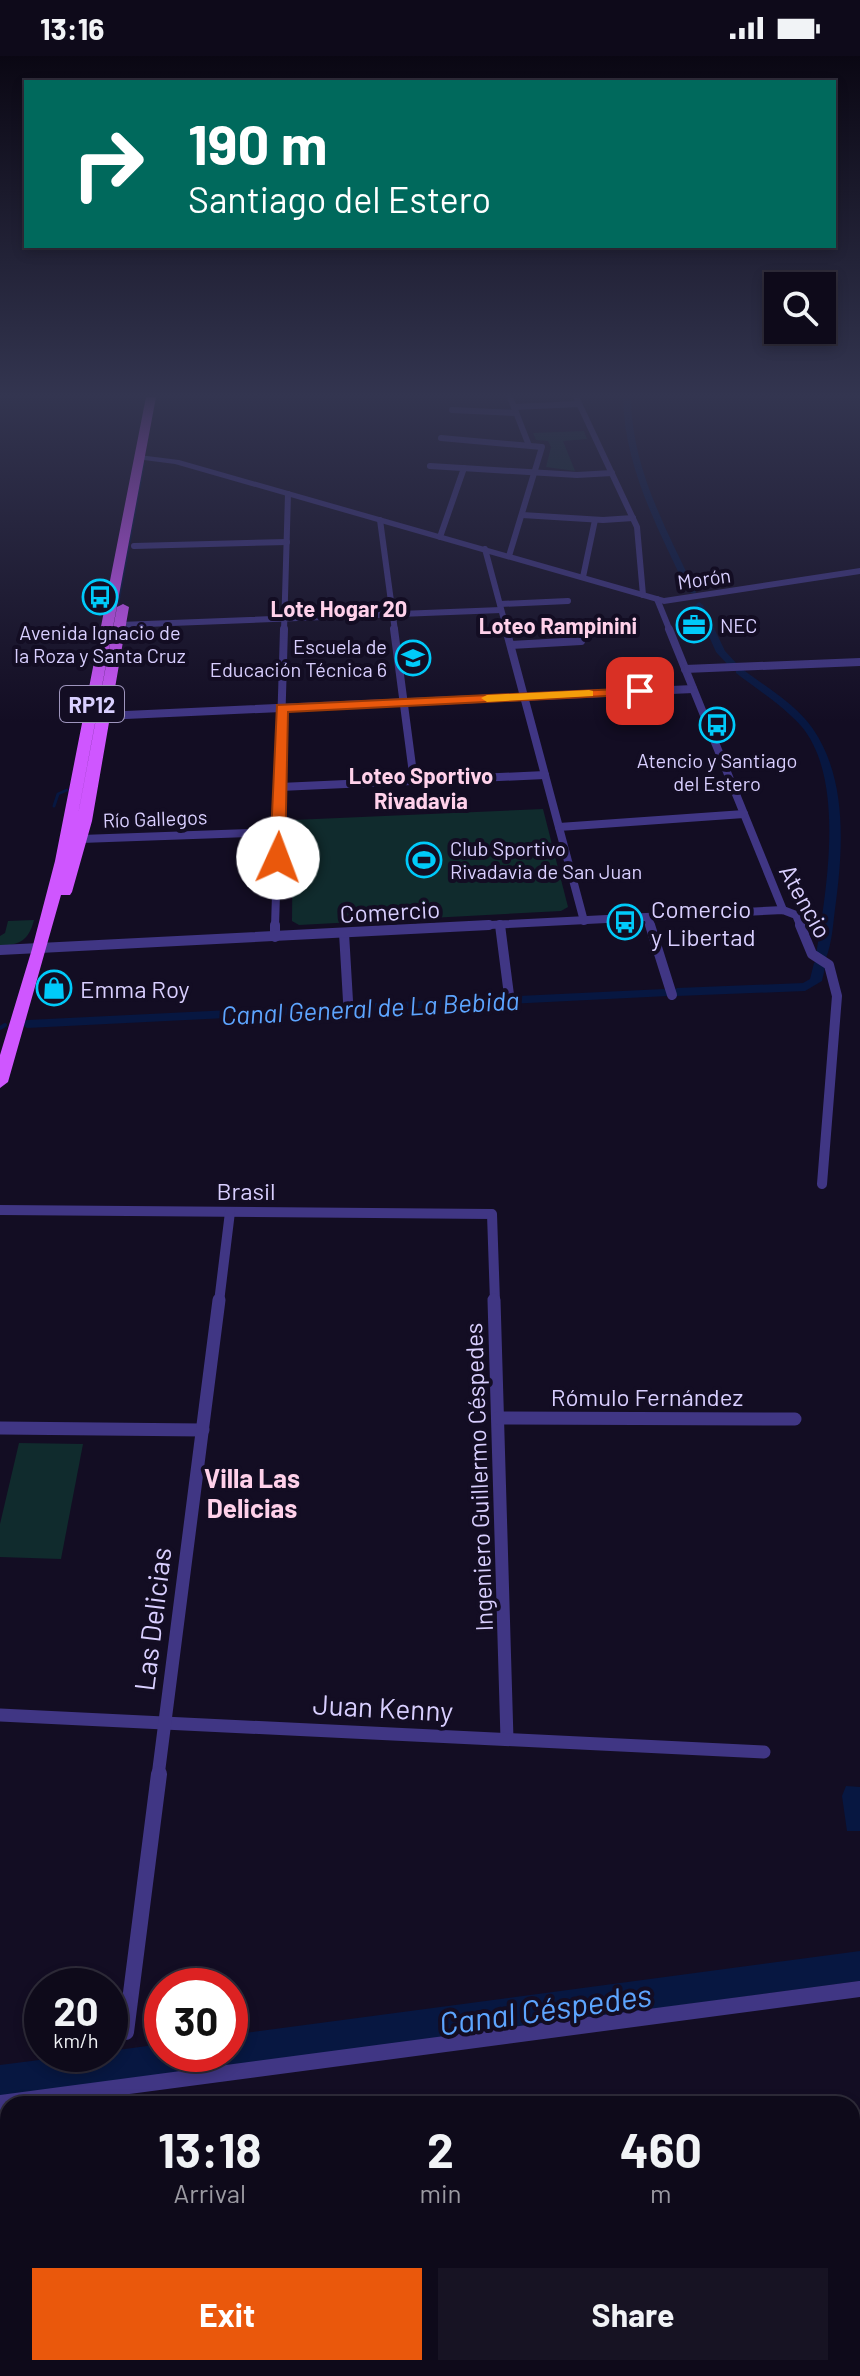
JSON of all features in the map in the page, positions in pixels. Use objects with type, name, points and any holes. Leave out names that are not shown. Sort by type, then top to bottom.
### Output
[{"type":"main road","name":"RP12","points":[[0,1082],[40,949],[66,842],[135,505]]},
{"type":"main road","name":"RP12","points":[[40,949],[55,921],[81,839],[139,505]]},
{"type":"street","points":[[275,937],[288,505]]},
{"type":"street","name":"Morón","points":[[328,505],[657,599],[691,599],[860,571]]},
{"type":"street","points":[[440,537],[451,505]]},
{"type":"street","points":[[509,556],[525,505]]},
{"type":"street","points":[[627,505],[637,527],[643,595]]},
{"type":"street","points":[[522,515],[595,520],[633,518]]},
{"type":"street","points":[[380,520],[414,781]]},
{"type":"street","points":[[583,577],[595,520]]},
{"type":"street","points":[[134,546],[287,542]]},
{"type":"street","points":[[485,549],[584,921]]},
{"type":"street","name":"Atencio","points":[[657,599],[783,910],[796,915],[812,954],[829,965],[837,996],[822,1184]]},
{"type":"street","points":[[120,625],[392,614],[568,601]]},
{"type":"street","points":[[511,645],[581,641]]},
{"type":"street","points":[[685,669],[860,662]]},
{"type":"street","points":[[104,716],[693,689]]},
{"type":"street","points":[[280,787],[545,775]]},
{"type":"street","points":[[559,827],[744,814]]},
{"type":"street","name":"Río Gallegos","points":[[81,839],[278,832]]},
{"type":"street","name":"Comercio","points":[[0,950],[783,910]]},
{"type":"street","points":[[648,917],[672,995]]},
{"type":"street","points":[[500,925],[509,995]]},
{"type":"street","points":[[344,933],[348,1001]]},
{"type":"street","name":"Brasil","points":[[0,1210],[492,1214]]},
{"type":"street","name":"Las Delicias","points":[[128,2016],[230,1212]]},
{"type":"street","name":"Ingeniero Guillermo Céspedes","points":[[492,1214],[507,1739]]},
{"type":"street","name":"Rómulo Fernández","points":[[498,1418],[795,1419]]},
{"type":"street","points":[[0,1428],[203,1430]]},
{"type":"street","name":"Juan Kenny","points":[[0,1715],[764,1752]]},
{"type":"street","points":[[53,2096],[860,1989]]},
{"type":"green space","name":"Club Sportivo Rivadavia de San Juan","points":[[543,809],[568,907],[561,911],[299,925],[292,921],[293,820]]},
{"type":"green space","points":[[34,920],[23,940],[0,946],[0,936],[5,933],[8,921]]},
{"type":"green space","points":[[19,1443],[83,1444],[61,1559],[0,1557],[0,1524]]},
{"type":"water","points":[[846,1786],[860,1787],[860,1831],[847,1831],[842,1796]]},
{"type":"water","name":"Canal Céspedes","points":[[860,1951],[860,1981],[248,2064],[248,2033]]},
{"type":"water","points":[[144,2046],[144,2072],[185,2072],[0,2096],[0,2065],[24,2062],[24,2072],[128,2072],[128,2049]]},
{"type":"waterway","points":[[117,610],[136,505]]},
{"type":"waterway","name":"Canal General de La Bebida","points":[[653,505],[692,592]]},
{"type":"waterway","name":"Canal General de La Bebida","points":[[699,605],[721,652],[733,665]]},
{"type":"waterway","name":"Canal General de La Bebida","points":[[739,671],[805,724],[822,755],[830,782],[835,840],[822,955]]},
{"type":"waterway","points":[[54,806],[58,794],[67,790]]},
{"type":"waterway","name":"Canal General de La Bebida","points":[[677,992],[805,987],[816,981],[820,963]]},
{"type":"waterway","name":"Canal General de La Bebida","points":[[27,1024],[664,993]]},
{"type":"waterway","name":"Canal General de La Bebida","points":[[0,1028],[5,1025]]},
{"type":"slow traffic","points":[[487,698],[589,694]]},
{"type":"place","name":"Avenida Ignacio de la Roza y Santa Cruz","points":[[100,597]]},
{"type":"place","name":"NEC","points":[[694,625]]},
{"type":"place","name":"Escuela de Educación Técnica 6","points":[[413,658]]},
{"type":"place","name":"Atencio y Santiago del Estero","points":[[717,725]]},
{"type":"place","name":"Club Sportivo Rivadavia de San Juan","points":[[424,860]]},
{"type":"place","name":"Comercio y Libertad","points":[[625,922]]},
{"type":"place","name":"Emma Roy","points":[[54,988]]},
{"type":"district","name":"Lote Hogar 20","points":[[339,608]]},
{"type":"district","name":"Loteo Rampinini","points":[[558,625]]},
{"type":"district","name":"Loteo Sportivo Rivadavia","points":[[421,788]]},
{"type":"district","name":"Villa Las Delicias","points":[[252,1492]]},
{"type":"route","points":[[278,858],[282,708],[640,691]]}]
